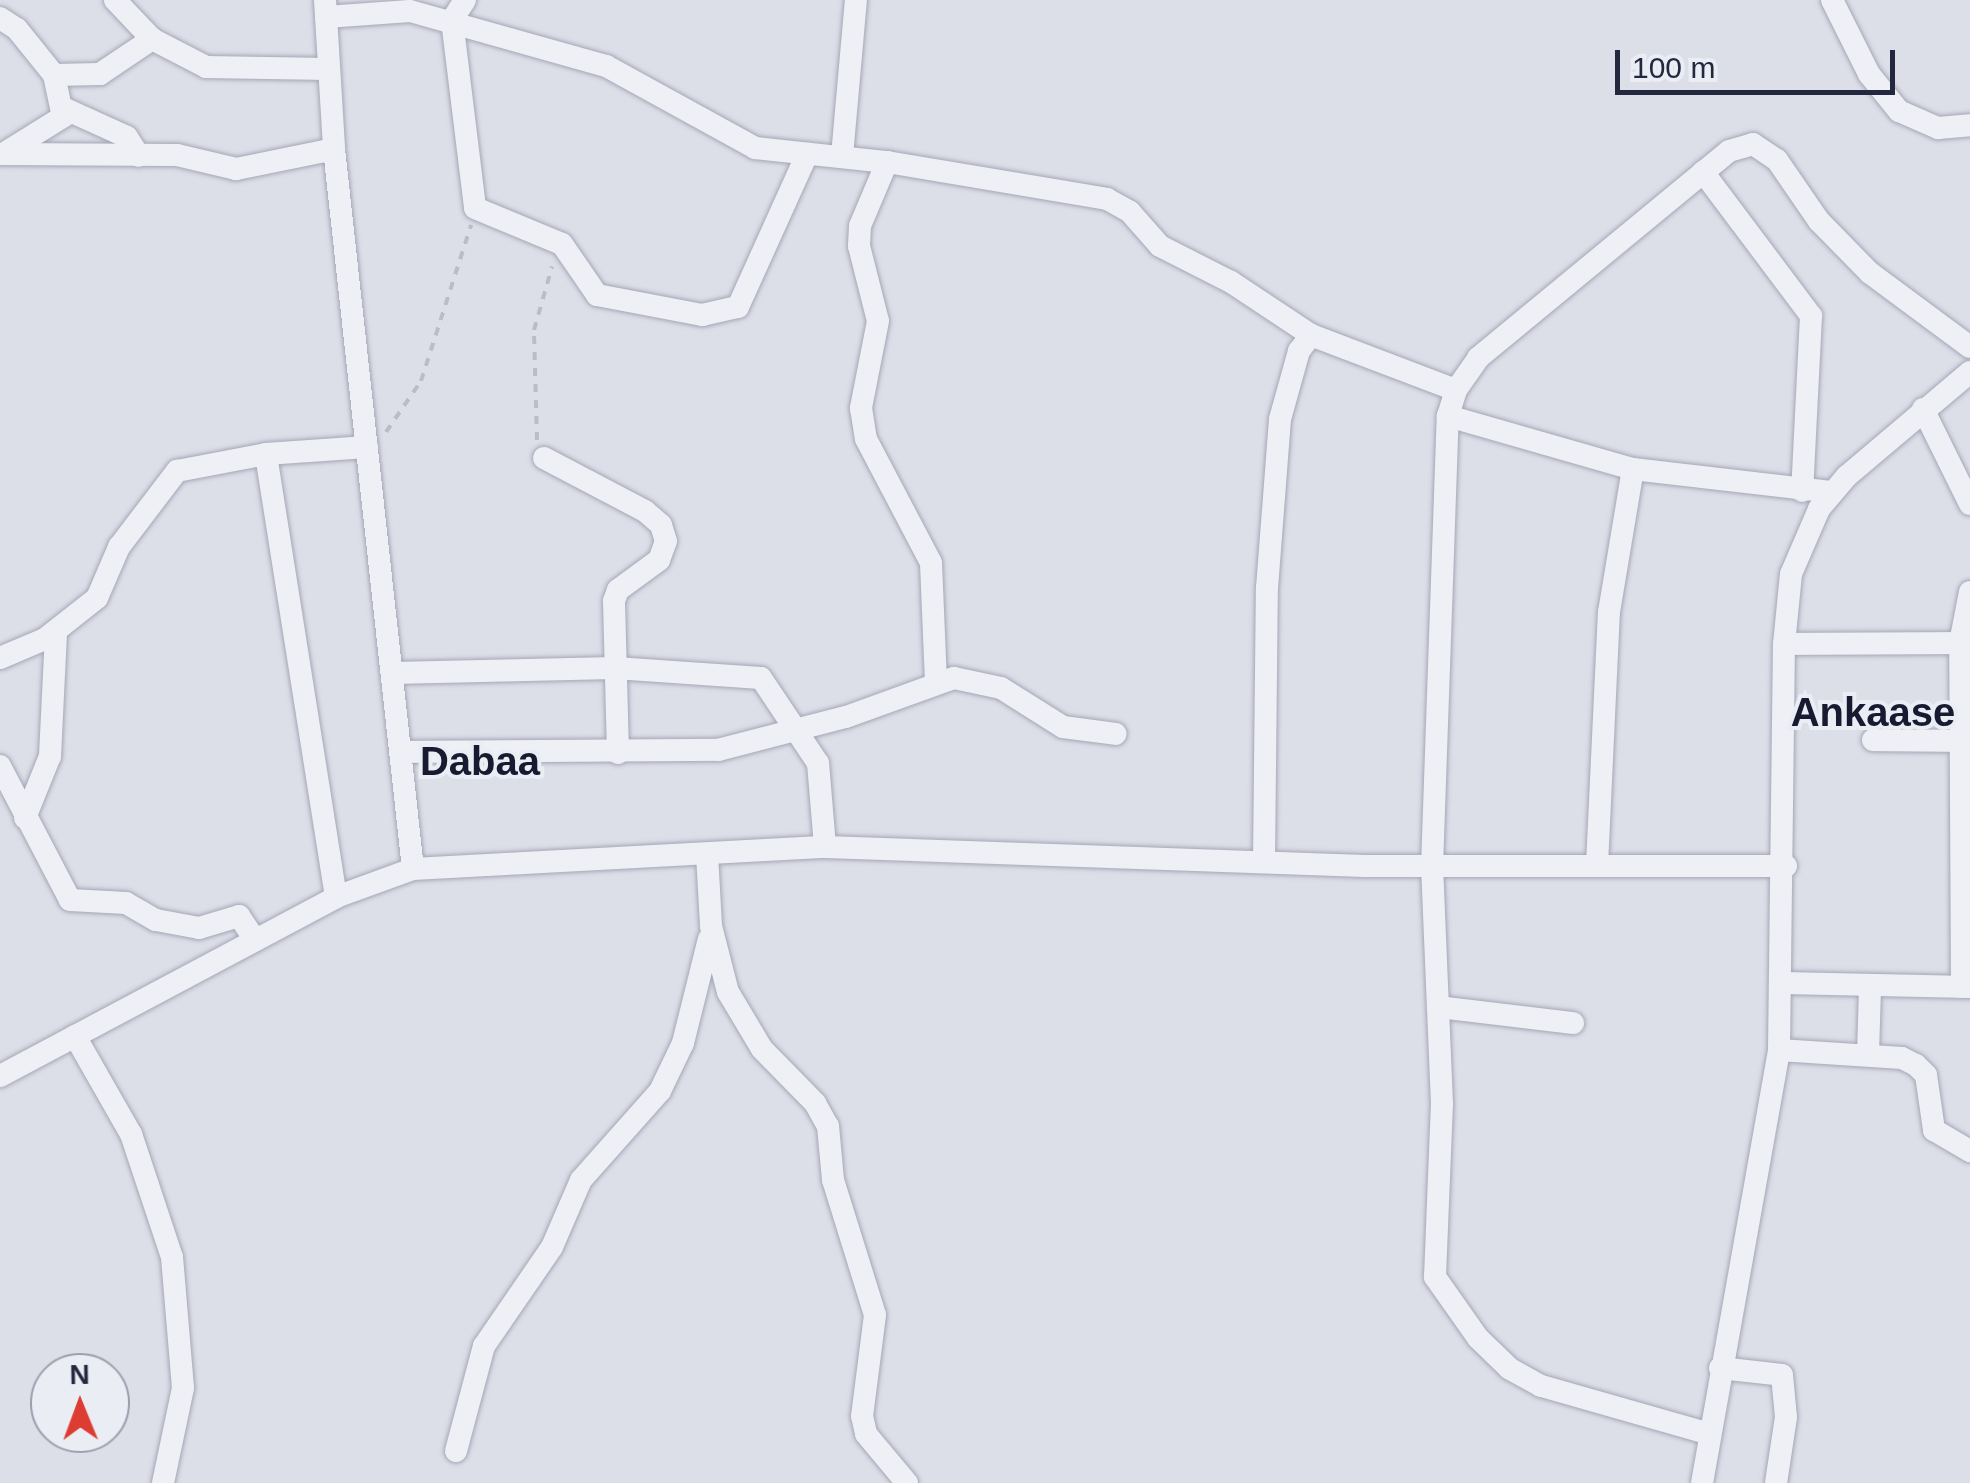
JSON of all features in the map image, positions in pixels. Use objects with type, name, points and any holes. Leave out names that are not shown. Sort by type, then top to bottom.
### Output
[{"type":"street","points":[[115,0],[152,39],[206,67],[328,69]]},
{"type":"street","points":[[464,0],[452,20],[474,208],[562,244],[597,295],[669,311],[726,312],[748,298],[808,154]]},
{"type":"street","points":[[842,156],[856,0]]},
{"type":"street","points":[[1832,0],[1869,74],[1899,111],[1938,128],[1970,125]]},
{"type":"street","points":[[413,869],[334,149],[326,8],[410,11],[452,20],[631,76],[755,148],[886,162],[1107,199],[1130,212],[1160,246],[1231,282],[1311,335],[1456,390]]},
{"type":"street","points":[[0,18],[18,28],[54,75],[57,97],[70,114],[118,132],[139,156]]},
{"type":"street","points":[[54,75],[100,74],[152,39]]},
{"type":"street","points":[[2,154],[70,114]]},
{"type":"street","points":[[1710,1434],[1541,1386],[1510,1368],[1444,1296],[1435,1258],[1442,1104],[1432,867],[1448,416],[1456,390],[1478,358],[1739,146],[1767,150],[1840,244],[1907,306],[1970,347]]},
{"type":"street","points":[[2,154],[177,155],[236,169],[334,149]]},
{"type":"street","points":[[886,162],[860,226],[858,246],[878,321],[861,408],[866,439],[931,563],[936,680]]},
{"type":"street","points":[[1703,172],[1811,316],[1802,491]]},
{"type":"street","points":[[1264,862],[1267,588],[1280,419],[1298,351],[1311,335]]},
{"type":"street","points":[[1702,1483],[1778,1050],[1786,866],[1784,644],[1791,574],[1808,531],[1833,492],[1923,409],[1970,372]]},
{"type":"street","points":[[1923,409],[1970,504]]},
{"type":"street","points":[[1448,416],[1633,469],[1833,492]]},
{"type":"street","points":[[0,658],[56,632],[97,598],[119,547],[168,479],[192,467],[266,454],[367,447]]},
{"type":"street","points":[[266,454],[336,897]]},
{"type":"street","points":[[544,458],[662,525],[666,541],[659,560],[618,590],[618,754]]},
{"type":"street","points":[[1596,865],[1608,612],[1633,469]]},
{"type":"street","points":[[1783,983],[1966,987],[1968,828],[1960,643],[1970,592]]},
{"type":"street","points":[[25,818],[50,756],[56,632]]},
{"type":"street","points":[[1784,644],[1960,643]]},
{"type":"street","points":[[393,673],[615,668],[761,678],[818,763],[825,847]]},
{"type":"street","points":[[401,752],[618,754],[718,750],[796,731],[936,680],[981,680],[1063,727],[1116,734]]},
{"type":"street","points":[[1874,740],[1962,741]]},
{"type":"street","points":[[0,766],[70,900],[126,904],[156,920],[199,928],[239,916],[255,940]]},
{"type":"street","points":[[0,1076],[336,897],[413,869],[825,847],[1432,867],[1786,866]]},
{"type":"street","points":[[707,854],[712,926],[736,1006],[762,1049],[815,1103],[828,1126],[834,1180],[875,1315],[862,1416],[866,1434],[907,1483]]},
{"type":"street","points":[[456,1451],[476,1359],[552,1248],[581,1180],[640,1118],[668,1075],[683,1043],[712,926]]},
{"type":"street","points":[[1868,1055],[1870,986]]},
{"type":"street","points":[[1438,1007],[1573,1023]]},
{"type":"street","points":[[75,1036],[131,1134],[172,1257],[183,1388],[163,1483]]},
{"type":"street","points":[[1778,1050],[1868,1055],[1916,1065],[1926,1075],[1934,1130],[1970,1151]]},
{"type":"street","points":[[1720,1368],[1782,1375],[1786,1417],[1776,1483]]},
{"type":"path","points":[[367,447],[399,418],[421,381],[474,208]]},
{"type":"path","points":[[544,458],[537,443],[534,330],[562,244]]},
{"type":"district","name":"Ankaase","points":[[1873,712]]},
{"type":"district","name":"Dabaa","points":[[480,761]]}]
